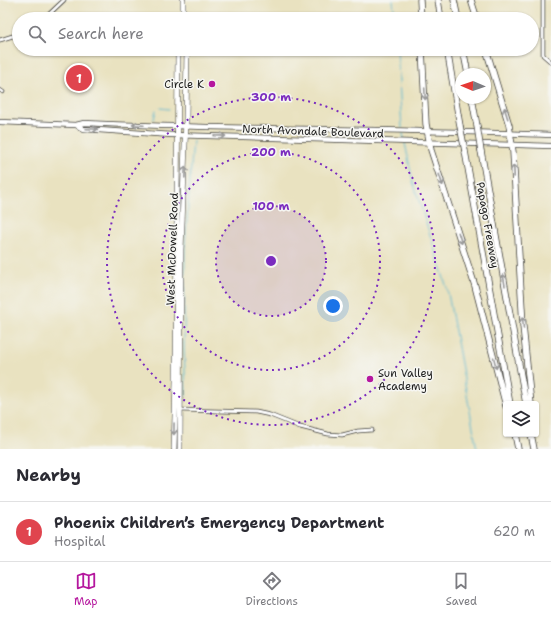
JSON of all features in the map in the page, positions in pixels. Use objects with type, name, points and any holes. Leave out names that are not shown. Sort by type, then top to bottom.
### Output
[{"type":"highway","points":[[420,0],[420,12]]},
{"type":"highway","points":[[438,0],[441,12]]},
{"type":"highway","points":[[454,0],[457,12]]},
{"type":"highway","points":[[471,0],[474,12]]},
{"type":"highway","points":[[423,56],[429,143],[484,316],[505,401]]},
{"type":"highway","name":"Papago Freeway","points":[[448,56],[509,401]]},
{"type":"highway","points":[[464,56],[467,68]]},
{"type":"highway","points":[[488,56],[509,125],[512,146],[523,326],[531,401]]},
{"type":"highway","name":"Papago Freeway","points":[[473,104],[525,401]]},
{"type":"highway","points":[[516,437],[518,449]]},
{"type":"highway","points":[[532,437],[534,449]]},
{"type":"main road","points":[[183,0],[183,12]]},
{"type":"main road","name":"West McDowell Road","points":[[174,449],[178,56]]},
{"type":"main road","name":"West McDowell Road","points":[[180,449],[182,250],[187,56]]},
{"type":"main road","name":"North Avondale Boulevard","points":[[0,122],[76,125],[84,122],[177,126],[413,130],[551,135]]},
{"type":"main road","name":"North Avondale Boulevard","points":[[76,125],[84,129],[177,135],[551,146]]},
{"type":"main road","points":[[290,138],[291,129]]},
{"type":"street","points":[[51,12],[64,0]]},
{"type":"street","points":[[543,0],[542,51],[545,58],[551,62]]},
{"type":"street","points":[[0,40],[12,36]]},
{"type":"street","points":[[174,410],[256,412],[304,428],[328,434],[342,434],[372,430]]},
{"type":"waterway","points":[[393,0],[394,12]]},
{"type":"waterway","points":[[397,56],[402,128]]},
{"type":"waterway","points":[[160,108],[169,109]]},
{"type":"waterway","points":[[154,119],[156,110]]},
{"type":"waterway","points":[[403,133],[404,140]]},
{"type":"waterway","points":[[186,396],[184,349],[185,245],[193,141]]},
{"type":"waterway","points":[[405,143],[413,182],[447,288],[477,449]]},
{"type":"place","name":"Phoenix Children’s Emergency Department","points":[[79,78]]},
{"type":"place","name":"Circle K","points":[[212,84]]},
{"type":"place","name":"Sun Valley Academy","points":[[370,379]]}]
